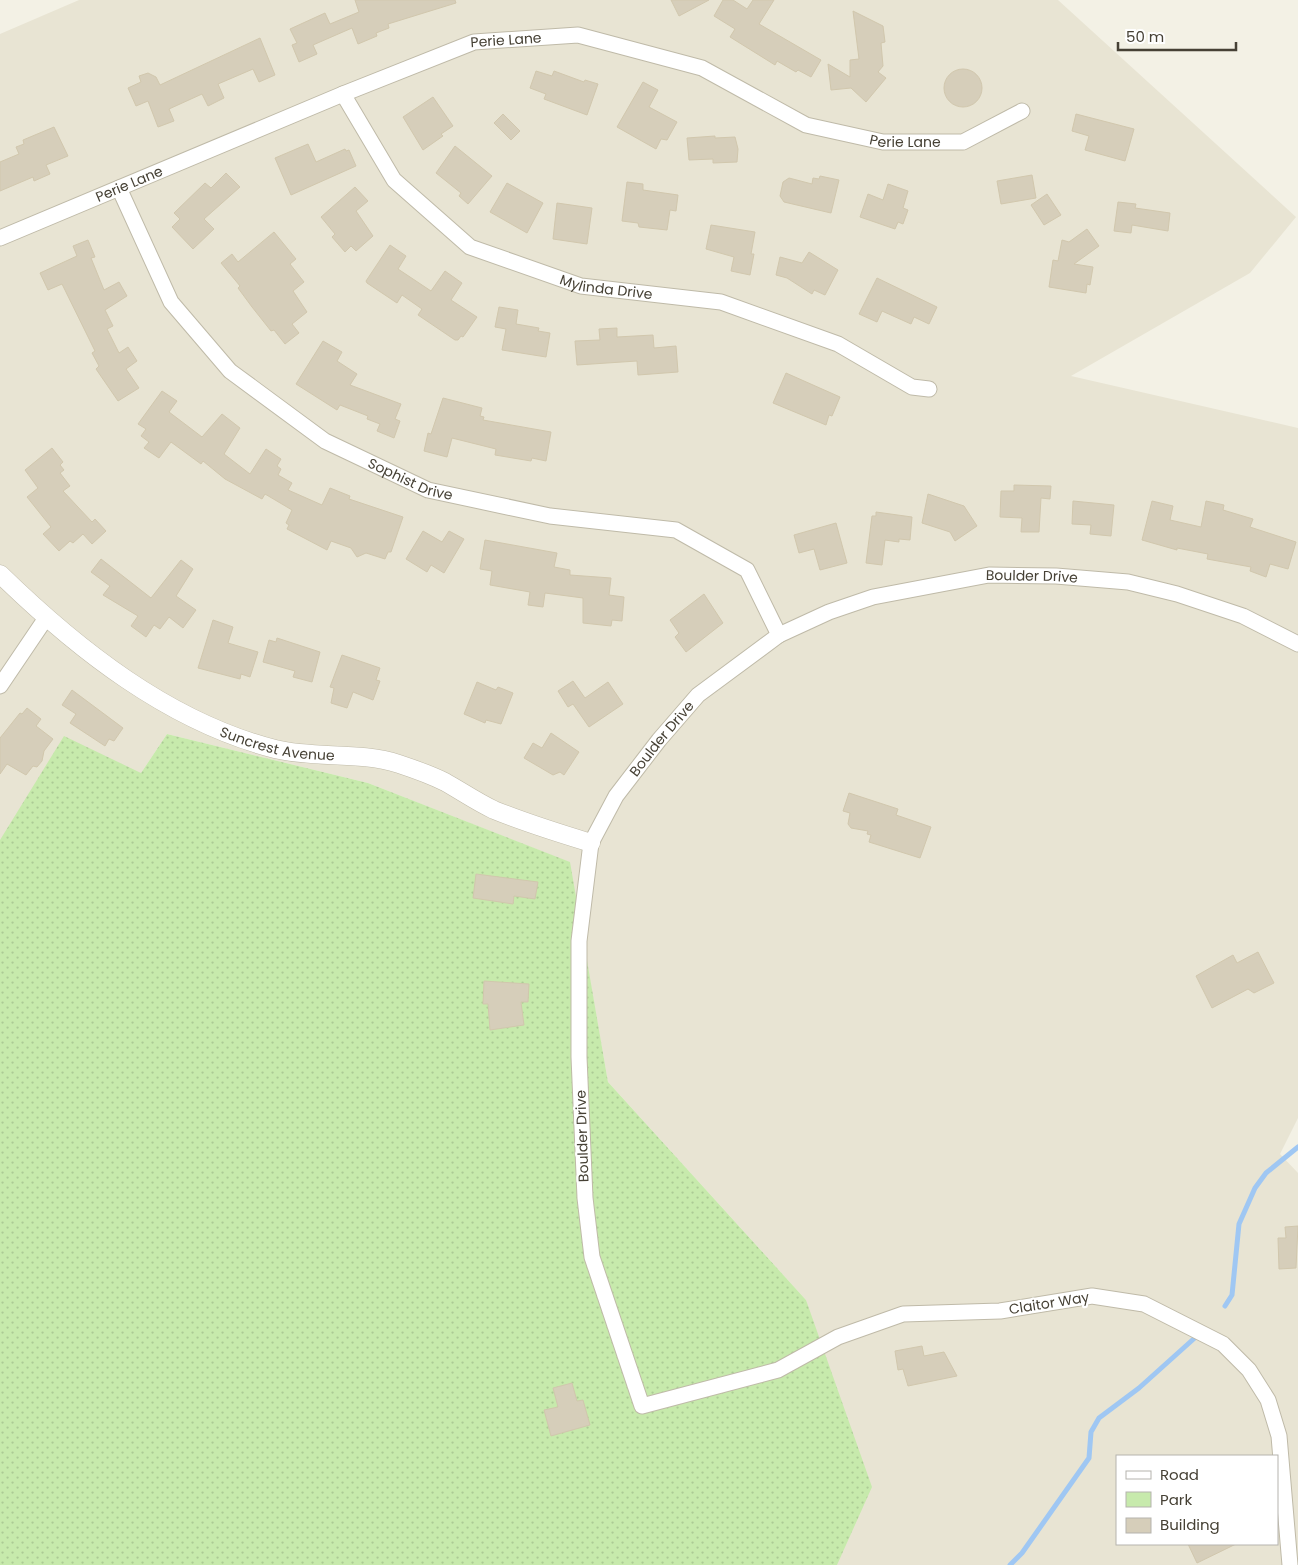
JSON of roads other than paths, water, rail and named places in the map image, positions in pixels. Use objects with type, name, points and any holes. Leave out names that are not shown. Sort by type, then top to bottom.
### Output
[{"type":"street","name":"Perie Lane","points":[[0,238],[343,94],[474,42],[578,35],[702,68],[806,125],[883,142],[962,142],[1022,111]]},
{"type":"street","name":"Mylinda Drive","points":[[343,94],[394,180],[470,247],[582,286],[721,302],[838,344],[912,387],[929,389]]},
{"type":"street","name":"Sophist Drive","points":[[119,188],[171,302],[230,371],[325,441],[428,490],[550,516],[676,530],[747,570],[779,635]]},
{"type":"street","name":"Suncrest Avenue","points":[[0,574],[46,618],[95,657],[152,695],[198,721],[233,736],[276,750],[356,757],[397,764],[442,781],[492,809],[538,827],[591,843]]},
{"type":"street","name":"Boulder Drive","points":[[642,1406],[592,1257],[585,1198],[579,1057],[579,941],[591,843],[616,796],[659,740],[698,695],[779,635],[829,612],[873,597],[924,586],[999,575],[1056,576],[1128,582],[1177,594],[1243,616],[1298,644]]},
{"type":"street","points":[[0,686],[46,618]]},
{"type":"street","name":"Claitor Way","points":[[642,1406],[778,1370],[838,1337],[903,1314],[1000,1311],[1092,1296],[1144,1304],[1223,1344],[1249,1370],[1268,1400],[1279,1436],[1290,1565]]},
{"type":"waterway","points":[[1225,1306],[1232,1295],[1239,1224],[1255,1188],[1266,1173],[1298,1147]]},
{"type":"waterway","points":[[1010,1565],[1022,1553],[1089,1458],[1091,1432],[1099,1418],[1139,1388],[1198,1335]]}]
